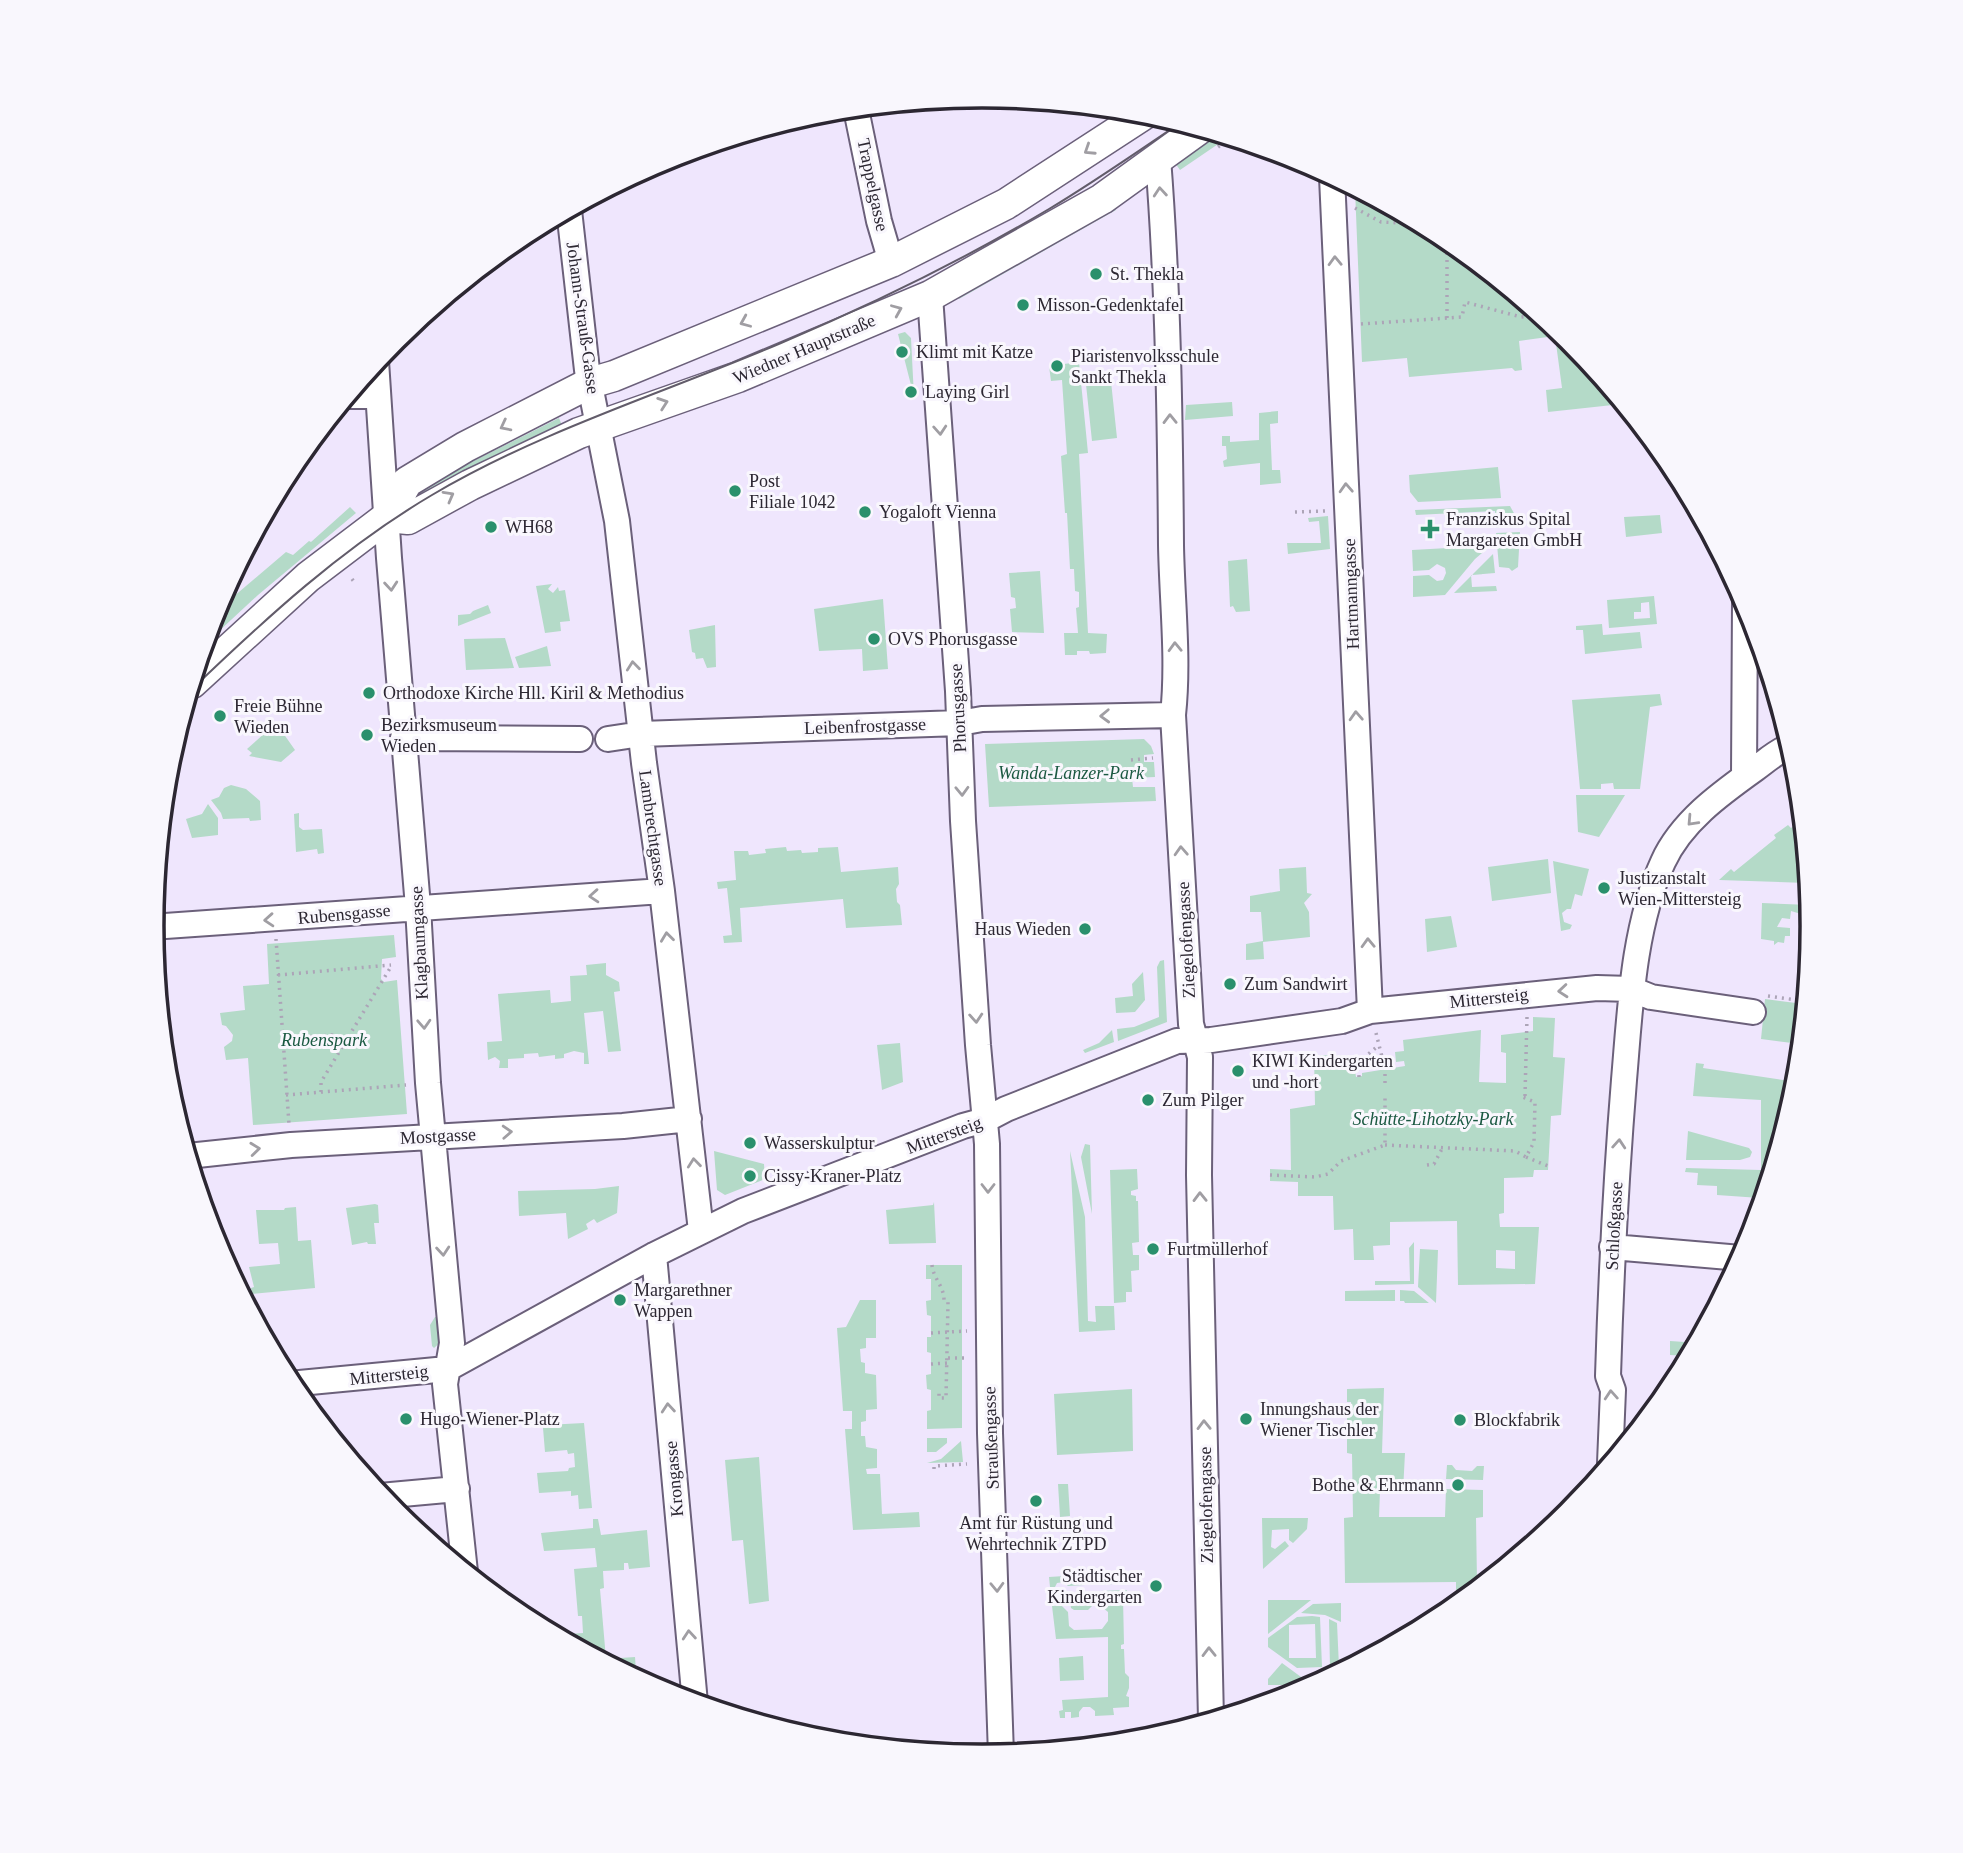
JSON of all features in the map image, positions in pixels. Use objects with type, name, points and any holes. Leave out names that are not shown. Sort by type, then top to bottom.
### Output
[{"type":"main road","points":[[205,671],[299,585],[387,517],[407,482],[465,447],[590,383],[614,376],[891,262],[1006,204],[1127,122]]},
{"type":"main road","name":"Wiedner Hauptstraße","points":[[387,517],[408,519],[524,458],[599,426],[738,377],[930,296],[1102,199],[1190,135]]},
{"type":"street","name":"Trappelgasse","points":[[858,118],[879,221],[891,262]]},
{"type":"street","name":"Ziegelofengasse","points":[[1158,158],[1170,422],[1176,687],[1173,715],[1191,1024],[1200,1057],[1199,1175],[1211,1711]]},
{"type":"street","name":"Hartmanngasse","points":[[1332,188],[1372,1020]]},
{"type":"street","name":"Johann-Strauß-Gasse","points":[[570,219],[590,383],[599,426]]},
{"type":"street","name":"Phorusgasse","points":[[930,296],[985,1120]]},
{"type":"street","name":"Klagbaumgasse","points":[[377,375],[418,907],[432,1135],[452,1343],[445,1384],[464,1559]]},
{"type":"street","points":[[359,396],[379,396]]},
{"type":"street","name":"Lambrechtgasse","points":[[599,426],[617,521],[701,1231]]},
{"type":"street","points":[[1744,776],[1745,634]]},
{"type":"street","name":"Leibenfrostgasse","points":[[608,739],[641,734],[960,723],[982,719],[1173,715]]},
{"type":"street","points":[[403,738],[580,739]]},
{"type":"street","name":"Schloßgasse","points":[[1611,1449],[1613,1390],[1608,1377],[1612,1247],[1631,989],[1652,892],[1663,861],[1681,833],[1703,809],[1744,776],[1781,752]]},
{"type":"street","name":"Rubensgasse","points":[[163,926],[662,891]]},
{"type":"street","name":"Mittersteig","points":[[302,1383],[447,1369],[654,1255],[743,1211],[963,1126],[985,1120],[1177,1041],[1195,1041],[1342,1021],[1372,1020],[1527,994],[1597,988],[1631,989],[1651,997],[1758,1003]]},
{"type":"street","name":"Mostgasse","points":[[196,1155],[291,1145],[622,1126],[689,1119]]},
{"type":"street","name":"Straußengasse","points":[[985,1120],[990,1433],[1001,1744]]},
{"type":"street","points":[[1612,1247],[1729,1257]]},
{"type":"street","name":"Krongasse","points":[[654,1255],[694,1692]]},
{"type":"street","points":[[393,1495],[457,1489]]},
{"type":"path","points":[[1333,202],[1351,206],[1381,222],[1399,223]]},
{"type":"path","points":[[1447,254],[1447,318]]},
{"type":"path","points":[[1338,325],[1462,317],[1465,302],[1502,313],[1526,316]]},
{"type":"path","points":[[1295,512],[1327,511]]},
{"type":"path","points":[[1131,760],[1157,758]]},
{"type":"path","points":[[275,920],[291,1145]]},
{"type":"path","points":[[278,975],[420,963]]},
{"type":"path","points":[[321,1092],[321,1082],[392,965]]},
{"type":"path","points":[[1525,1157],[1534,1142],[1535,1102],[1522,1096],[1527,994]]},
{"type":"path","points":[[1758,1003],[1796,1001]]},
{"type":"path","points":[[1372,1020],[1385,1069],[1385,1086]]},
{"type":"path","points":[[282,1039],[332,1035],[345,1042]]},
{"type":"path","points":[[1359,1077],[1358,1063],[1379,1045]]},
{"type":"path","points":[[286,1095],[428,1083]]},
{"type":"path","points":[[1385,1097],[1385,1145]]},
{"type":"path","points":[[1270,1175],[1315,1177],[1328,1174],[1340,1161],[1385,1145],[1515,1151],[1548,1166]]},
{"type":"path","points":[[1427,1166],[1434,1164],[1443,1147]]},
{"type":"path","points":[[932,1265],[933,1274],[940,1281],[944,1300],[948,1302],[946,1398],[939,1398],[939,1393]]},
{"type":"path","points":[[931,1333],[962,1331]]},
{"type":"path","points":[[931,1364],[962,1358]]},
{"type":"path","points":[[934,1469],[934,1466],[967,1464]]},
{"type":"green space","points":[[1206,140],[1218,144],[1180,170],[1176,161]]},
{"type":"green space","points":[[1355,199],[1436,246],[1521,311],[1548,337],[1519,341],[1522,370],[1515,371],[1512,368],[1409,377],[1407,358],[1362,362]]},
{"type":"green space","points":[[1113,205],[1116,210],[959,299],[956,293]]},
{"type":"green space","points":[[905,332],[911,338],[914,397],[898,334]]},
{"type":"green space","points":[[1556,344],[1611,405],[1548,412],[1546,390],[1562,388]]},
{"type":"green space","points":[[1079,362],[1088,453],[1079,454],[1088,633],[1107,634],[1106,653],[1077,651],[1077,655],[1065,655],[1064,633],[1078,633],[1076,608],[1079,607],[1079,592],[1075,591],[1074,569],[1070,569],[1065,513],[1061,456],[1067,454],[1062,380],[1051,381],[1049,366]]},
{"type":"green space","points":[[1110,372],[1117,438],[1092,441],[1085,375]]},
{"type":"green space","points":[[1232,402],[1233,416],[1185,420],[1186,405]]},
{"type":"green space","points":[[1278,411],[1278,423],[1270,424],[1272,470],[1280,470],[1281,483],[1260,485],[1260,463],[1224,467],[1223,461],[1227,459],[1226,446],[1222,446],[1222,436],[1230,436],[1230,442],[1259,440],[1259,413]]},
{"type":"green space","points":[[559,418],[565,433],[424,503],[416,490]]},
{"type":"green space","points":[[1498,467],[1501,498],[1418,502],[1410,492],[1409,475]]},
{"type":"green space","points":[[1510,506],[1521,526],[1496,528],[1495,511],[1416,515],[1415,510]]},
{"type":"green space","points":[[350,507],[356,513],[219,631],[234,597],[286,552],[293,555]]},
{"type":"green space","points":[[1660,515],[1662,533],[1626,537],[1624,517]]},
{"type":"green space","points":[[1328,516],[1330,549],[1288,554],[1287,543],[1321,543],[1319,521],[1309,522],[1308,518]]},
{"type":"green space","points":[[1520,532],[1518,567],[1512,571],[1499,567],[1496,533]]},
{"type":"green space","points":[[1489,547],[1475,559],[1445,595],[1413,597],[1413,576],[1429,575],[1437,581],[1443,580],[1446,573],[1445,568],[1437,564],[1429,570],[1413,571],[1412,550]]},
{"type":"green space","points":[[1493,554],[1495,573],[1472,575]]},
{"type":"green space","points":[[1247,559],[1250,611],[1236,612],[1233,606],[1230,607],[1228,561]]},
{"type":"green space","points":[[1040,571],[1044,633],[1012,632],[1010,609],[1016,608],[1015,598],[1011,597],[1009,573]]},
{"type":"green space","points":[[1471,576],[1472,587],[1496,586],[1497,591],[1454,593]]},
{"type":"green space","points":[[552,584],[548,589],[553,593],[558,587],[559,591],[565,590],[570,621],[560,622],[561,631],[545,633],[536,586]]},
{"type":"green space","points":[[1654,596],[1657,624],[1609,628],[1607,600]],"holes":[[[1649,602],[1650,618],[1634,619],[1634,612],[1641,612],[1641,603]]]},
{"type":"green space","points":[[883,599],[888,669],[863,671],[862,649],[819,651],[814,609]]},
{"type":"green space","points":[[488,605],[491,613],[458,626],[458,615],[470,614]]},
{"type":"green space","points":[[1602,624],[1603,635],[1640,632],[1642,648],[1585,654],[1583,630],[1576,630],[1576,626]]},
{"type":"green space","points":[[715,625],[716,667],[707,668],[703,658],[696,659],[695,653],[692,652],[689,630]]},
{"type":"green space","points":[[505,638],[514,668],[466,670],[464,639]]},
{"type":"green space","points":[[547,646],[551,666],[519,668],[515,657]]},
{"type":"green space","points":[[1660,694],[1662,705],[1650,707],[1640,789],[1614,789],[1613,783],[1601,784],[1601,789],[1580,789],[1572,700]]},
{"type":"green space","points":[[276,723],[295,750],[281,762],[249,756],[252,753],[247,749]]},
{"type":"green space","name":"Wanda-Lanzer-Park","points":[[1144,739],[1154,754],[1144,755],[1144,762],[1154,762],[1155,777],[1132,778],[1133,787],[1155,787],[1156,801],[989,807],[985,744]]},
{"type":"green space","points":[[231,785],[246,789],[260,801],[261,820],[223,819],[211,800],[219,797],[224,788]]},
{"type":"green space","points":[[1576,795],[1625,795],[1599,837],[1578,832]]},
{"type":"green space","points":[[208,804],[218,818],[218,835],[192,838],[186,819],[202,814]]},
{"type":"green space","points":[[299,813],[299,827],[303,830],[322,829],[324,853],[318,854],[317,849],[296,852],[294,814]]},
{"type":"green space","points":[[1788,825],[1791,828],[1794,826],[1798,883],[1719,880],[1731,869],[1734,872],[1776,838],[1774,835]]},
{"type":"green space","points":[[786,847],[787,851],[801,850],[802,853],[818,852],[818,848],[838,847],[841,872],[898,867],[899,884],[896,889],[902,925],[846,928],[843,899],[740,908],[742,942],[724,943],[723,936],[732,935],[727,888],[718,889],[717,882],[736,880],[734,851],[748,851],[749,855],[766,853],[765,849]]},
{"type":"green space","points":[[1548,859],[1551,893],[1492,901],[1488,867]]},
{"type":"green space","points":[[1553,861],[1589,869],[1582,896],[1575,894],[1571,909],[1562,913],[1564,922],[1572,925],[1570,929],[1561,931]]},
{"type":"green space","points":[[1306,867],[1307,893],[1312,894],[1304,903],[1309,912],[1310,937],[1263,942],[1264,959],[1246,960],[1246,944],[1263,941],[1261,912],[1250,912],[1250,896],[1280,891],[1279,869]]},
{"type":"green space","points":[[1762,903],[1799,905],[1800,914],[1791,911],[1790,919],[1782,918],[1777,927],[1790,928],[1790,936],[1785,936],[1784,943],[1778,942],[1774,945],[1774,941],[1761,939]]},
{"type":"green space","points":[[1451,916],[1457,947],[1427,952],[1425,919]]},
{"type":"green space","name":"Rubenspark","points":[[394,935],[396,957],[382,959],[381,979],[384,982],[397,980],[407,1114],[253,1125],[248,1058],[226,1060],[224,1047],[232,1041],[233,1035],[222,1025],[220,1013],[245,1010],[243,986],[269,984],[267,944]]},
{"type":"green space","points":[[1164,960],[1167,1022],[1118,1041],[1117,1029],[1134,1027],[1159,1017],[1157,967],[1160,961]]},
{"type":"green space","points":[[606,963],[606,975],[619,982],[620,991],[614,992],[621,1051],[608,1052],[603,1011],[584,1013],[589,1064],[584,1064],[584,1053],[574,1051],[564,1054],[564,1058],[555,1059],[555,1055],[539,1057],[538,1053],[524,1054],[524,1058],[508,1059],[508,1068],[499,1068],[500,1061],[495,1057],[488,1060],[487,1042],[502,1041],[498,994],[550,990],[551,1003],[571,1001],[570,976],[587,975],[586,965]]},
{"type":"green space","points":[[1143,972],[1145,1000],[1135,1012],[1116,1013],[1115,998],[1133,996],[1132,984]]},
{"type":"green space","points":[[1765,999],[1796,1003],[1791,1043],[1761,1039]]},
{"type":"green space","name":"Schütte-Lihotzky-Park","points":[[1533,1017],[1555,1018],[1553,1057],[1565,1058],[1561,1115],[1551,1116],[1548,1170],[1534,1170],[1533,1177],[1504,1178],[1504,1213],[1499,1214],[1500,1227],[1539,1227],[1535,1284],[1458,1285],[1457,1221],[1390,1222],[1390,1245],[1373,1246],[1374,1260],[1354,1260],[1353,1229],[1334,1230],[1333,1196],[1298,1196],[1298,1182],[1270,1181],[1270,1169],[1291,1170],[1290,1109],[1315,1105],[1314,1055],[1353,1056],[1356,1077],[1362,1076],[1362,1073],[1405,1066],[1404,1061],[1396,1062],[1395,1052],[1404,1051],[1403,1040],[1481,1030],[1479,1082],[1506,1083],[1506,1053],[1501,1052],[1501,1035],[1533,1031]],"holes":[[[1496,1250],[1515,1251],[1515,1269],[1496,1268]]]},
{"type":"green space","points":[[1112,1030],[1114,1042],[1085,1053],[1083,1050],[1099,1043]]},
{"type":"green space","points":[[900,1043],[903,1082],[882,1090],[877,1045]]},
{"type":"green space","points":[[1696,1063],[1704,1064],[1703,1068],[1785,1080],[1772,1138],[1753,1198],[1717,1195],[1717,1186],[1697,1185],[1698,1173],[1685,1172],[1686,1168],[1761,1170],[1761,1100],[1693,1096]]},
{"type":"green space","points":[[1688,1131],[1749,1148],[1752,1152],[1750,1157],[1740,1160],[1686,1160]]},
{"type":"green space","points":[[1085,1144],[1090,1145],[1092,1214],[1081,1157]]},
{"type":"green space","points":[[714,1151],[764,1164],[765,1179],[725,1195],[717,1190]]},
{"type":"green space","points":[[1070,1151],[1085,1217],[1088,1321],[1096,1322],[1095,1306],[1114,1306],[1115,1330],[1079,1332]]},
{"type":"green space","points":[[1137,1169],[1138,1189],[1131,1191],[1131,1195],[1136,1196],[1138,1201],[1139,1242],[1132,1243],[1133,1255],[1139,1255],[1139,1270],[1131,1271],[1132,1292],[1126,1292],[1126,1302],[1114,1303],[1110,1170]]},
{"type":"green space","points":[[619,1186],[617,1213],[597,1223],[594,1219],[586,1224],[588,1229],[568,1239],[566,1213],[519,1216],[518,1191]]},
{"type":"green space","points":[[934,1202],[936,1243],[889,1244],[886,1210],[933,1205]]},
{"type":"green space","points":[[378,1205],[379,1223],[374,1223],[376,1244],[367,1242],[352,1245],[346,1208]]},
{"type":"green space","points":[[296,1207],[298,1241],[311,1240],[315,1288],[252,1294],[251,1288],[254,1287],[249,1267],[280,1264],[278,1243],[259,1244],[256,1210]]},
{"type":"green space","points":[[1414,1242],[1414,1284],[1375,1285],[1375,1281],[1410,1281],[1409,1248]]},
{"type":"green space","points":[[1420,1249],[1438,1250],[1436,1303],[1418,1287]]},
{"type":"green space","points":[[926,1265],[962,1265],[962,1428],[927,1429],[927,1411],[931,1410],[931,1390],[927,1389],[926,1375],[931,1374],[931,1353],[927,1352],[927,1337],[931,1337],[931,1316],[927,1315],[926,1301],[931,1300],[931,1279],[926,1279]]},
{"type":"green space","points":[[1395,1290],[1395,1301],[1345,1301],[1345,1291]]},
{"type":"green space","points":[[1400,1290],[1414,1291],[1429,1303],[1400,1301]]},
{"type":"green space","points":[[860,1300],[876,1300],[876,1338],[866,1338],[866,1348],[860,1349],[865,1373],[876,1375],[877,1409],[866,1410],[866,1421],[861,1422],[861,1436],[865,1436],[866,1447],[877,1449],[877,1468],[866,1469],[867,1474],[880,1474],[882,1514],[919,1512],[920,1527],[853,1530],[845,1429],[852,1429],[852,1411],[843,1411],[837,1328],[846,1327]]},
{"type":"green space","points":[[435,1317],[441,1317],[443,1340],[434,1348],[430,1325]]},
{"type":"green space","points":[[1688,1340],[1678,1355],[1670,1355],[1670,1341]]},
{"type":"green space","points":[[1384,1388],[1382,1453],[1405,1453],[1403,1491],[1380,1491],[1379,1517],[1445,1517],[1446,1489],[1483,1490],[1483,1517],[1476,1518],[1477,1577],[1456,1592],[1456,1582],[1345,1583],[1344,1518],[1353,1517],[1352,1454],[1347,1453],[1347,1415],[1352,1415],[1351,1402],[1347,1402],[1347,1389]]},
{"type":"green space","points":[[1132,1389],[1133,1451],[1057,1455],[1054,1394]]},
{"type":"green space","points":[[584,1423],[592,1508],[579,1509],[578,1495],[571,1496],[571,1491],[539,1493],[537,1473],[568,1471],[569,1468],[575,1467],[574,1453],[568,1454],[567,1450],[545,1452],[543,1428],[546,1425]]},
{"type":"green space","points":[[927,1438],[947,1438],[947,1443],[936,1452],[927,1452]]},
{"type":"green space","points":[[961,1441],[963,1462],[927,1463],[941,1459]]},
{"type":"green space","points":[[759,1457],[769,1601],[749,1604],[743,1540],[732,1541],[725,1460]]},
{"type":"green space","points":[[1447,1465],[1452,1465],[1456,1470],[1472,1471],[1477,1466],[1484,1466],[1483,1480],[1446,1479]]},
{"type":"green space","points":[[1058,1484],[1068,1484],[1070,1516],[1060,1517]]},
{"type":"green space","points":[[1262,1518],[1308,1518],[1307,1529],[1293,1543],[1289,1540],[1289,1529],[1272,1530],[1271,1547],[1275,1549],[1285,1541],[1289,1546],[1263,1569]]},
{"type":"green space","points":[[593,1519],[598,1519],[601,1535],[647,1530],[650,1567],[629,1569],[628,1563],[624,1563],[624,1570],[603,1571],[604,1588],[600,1589],[605,1652],[570,1634],[583,1633],[582,1616],[578,1616],[574,1569],[597,1567],[595,1548],[544,1551],[541,1533],[593,1528]]},
{"type":"green space","points":[[1127,1572],[1128,1583],[1099,1585],[1096,1581],[1088,1581],[1085,1585],[1068,1586],[1064,1582],[1050,1587],[1049,1577]]},
{"type":"green space","points":[[1127,1590],[1123,1598],[1124,1644],[1121,1649],[1124,1649],[1125,1673],[1129,1677],[1126,1696],[1129,1697],[1129,1707],[1113,1708],[1114,1715],[1095,1716],[1095,1711],[1090,1707],[1083,1707],[1079,1717],[1071,1718],[1071,1712],[1065,1712],[1065,1718],[1060,1718],[1062,1700],[1108,1697],[1108,1637],[1056,1639],[1052,1606],[1061,1605],[1068,1612],[1069,1626],[1074,1630],[1102,1629],[1108,1621],[1108,1612],[1098,1604],[1097,1595],[1100,1591]]},
{"type":"green space","points":[[1087,1597],[1092,1606],[1088,1610],[1071,1608],[1070,1601],[1073,1598]]},
{"type":"green space","points":[[1268,1600],[1311,1600],[1268,1634]]},
{"type":"green space","points":[[1341,1603],[1341,1622],[1325,1615],[1301,1613],[1313,1604]]},
{"type":"green space","points":[[1297,1617],[1320,1617],[1322,1667],[1297,1668],[1268,1647],[1268,1638]],"holes":[[[1315,1624],[1316,1658],[1289,1658],[1289,1625]]]},
{"type":"green space","points":[[1329,1619],[1337,1623],[1339,1662],[1330,1666]]},
{"type":"green space","points":[[1083,1656],[1084,1680],[1060,1681],[1059,1658]]},
{"type":"green space","points":[[635,1657],[636,1667],[617,1658]]},
{"type":"green space","points":[[1282,1663],[1303,1678],[1287,1685],[1268,1685],[1268,1679]]},
{"type":"tram line","points":[[202,680],[276,611],[336,561],[432,495],[516,451],[781,343],[917,280],[1049,209],[1169,130]]},
{"type":"place","name":"St. Thekla","points":[[1096,274]]},
{"type":"place","name":"Misson-Gedenktafel","points":[[1023,305]]},
{"type":"place","name":"Klimt mit Katze","points":[[902,352]]},
{"type":"place","name":"Piaristenvolksschule Sankt Thekla","points":[[1057,366]]},
{"type":"place","name":"Laying Girl","points":[[911,392]]},
{"type":"place","name":"Post Filiale 1042","points":[[735,491]]},
{"type":"place","name":"Yogaloft Vienna","points":[[865,512]]},
{"type":"place","name":"WH68","points":[[491,527]]},
{"type":"place","name":"Franziskus Spital Margareten GmbH","points":[[1430,529]]},
{"type":"place","name":"OVS Phorusgasse","points":[[874,639]]},
{"type":"place","name":"Orthodoxe Kirche Hll. Kiril & Methodius","points":[[369,693]]},
{"type":"place","name":"Freie Bühne Wieden","points":[[220,716]]},
{"type":"place","name":"Bezirksmuseum Wieden","points":[[367,735]]},
{"type":"place","name":"Justizanstalt Wien-Mittersteig","points":[[1604,888]]},
{"type":"place","name":"Haus Wieden","points":[[1085,929]]},
{"type":"place","name":"Zum Sandwirt","points":[[1230,984]]},
{"type":"place","name":"KIWI Kindergarten und -hort","points":[[1238,1071]]},
{"type":"place","name":"Zum Pilger","points":[[1148,1100]]},
{"type":"place","name":"Wasserskulptur","points":[[750,1143]]},
{"type":"place","name":"Cissy-Kraner-Platz","points":[[750,1176]]},
{"type":"place","name":"Furtmüllerhof","points":[[1153,1249]]},
{"type":"place","name":"Margarethner Wappen","points":[[620,1300]]},
{"type":"place","name":"Hugo-Wiener-Platz","points":[[406,1419]]},
{"type":"place","name":"Innungshaus der Wiener Tischler","points":[[1246,1419]]},
{"type":"place","name":"Blockfabrik","points":[[1460,1420]]},
{"type":"place","name":"Bothe & Ehrmann","points":[[1458,1485]]},
{"type":"place","name":"Amt für Rüstung und Wehrtechnik ZTPD","points":[[1036,1501]]},
{"type":"place","name":"Städtischer Kindergarten","points":[[1156,1586]]}]
